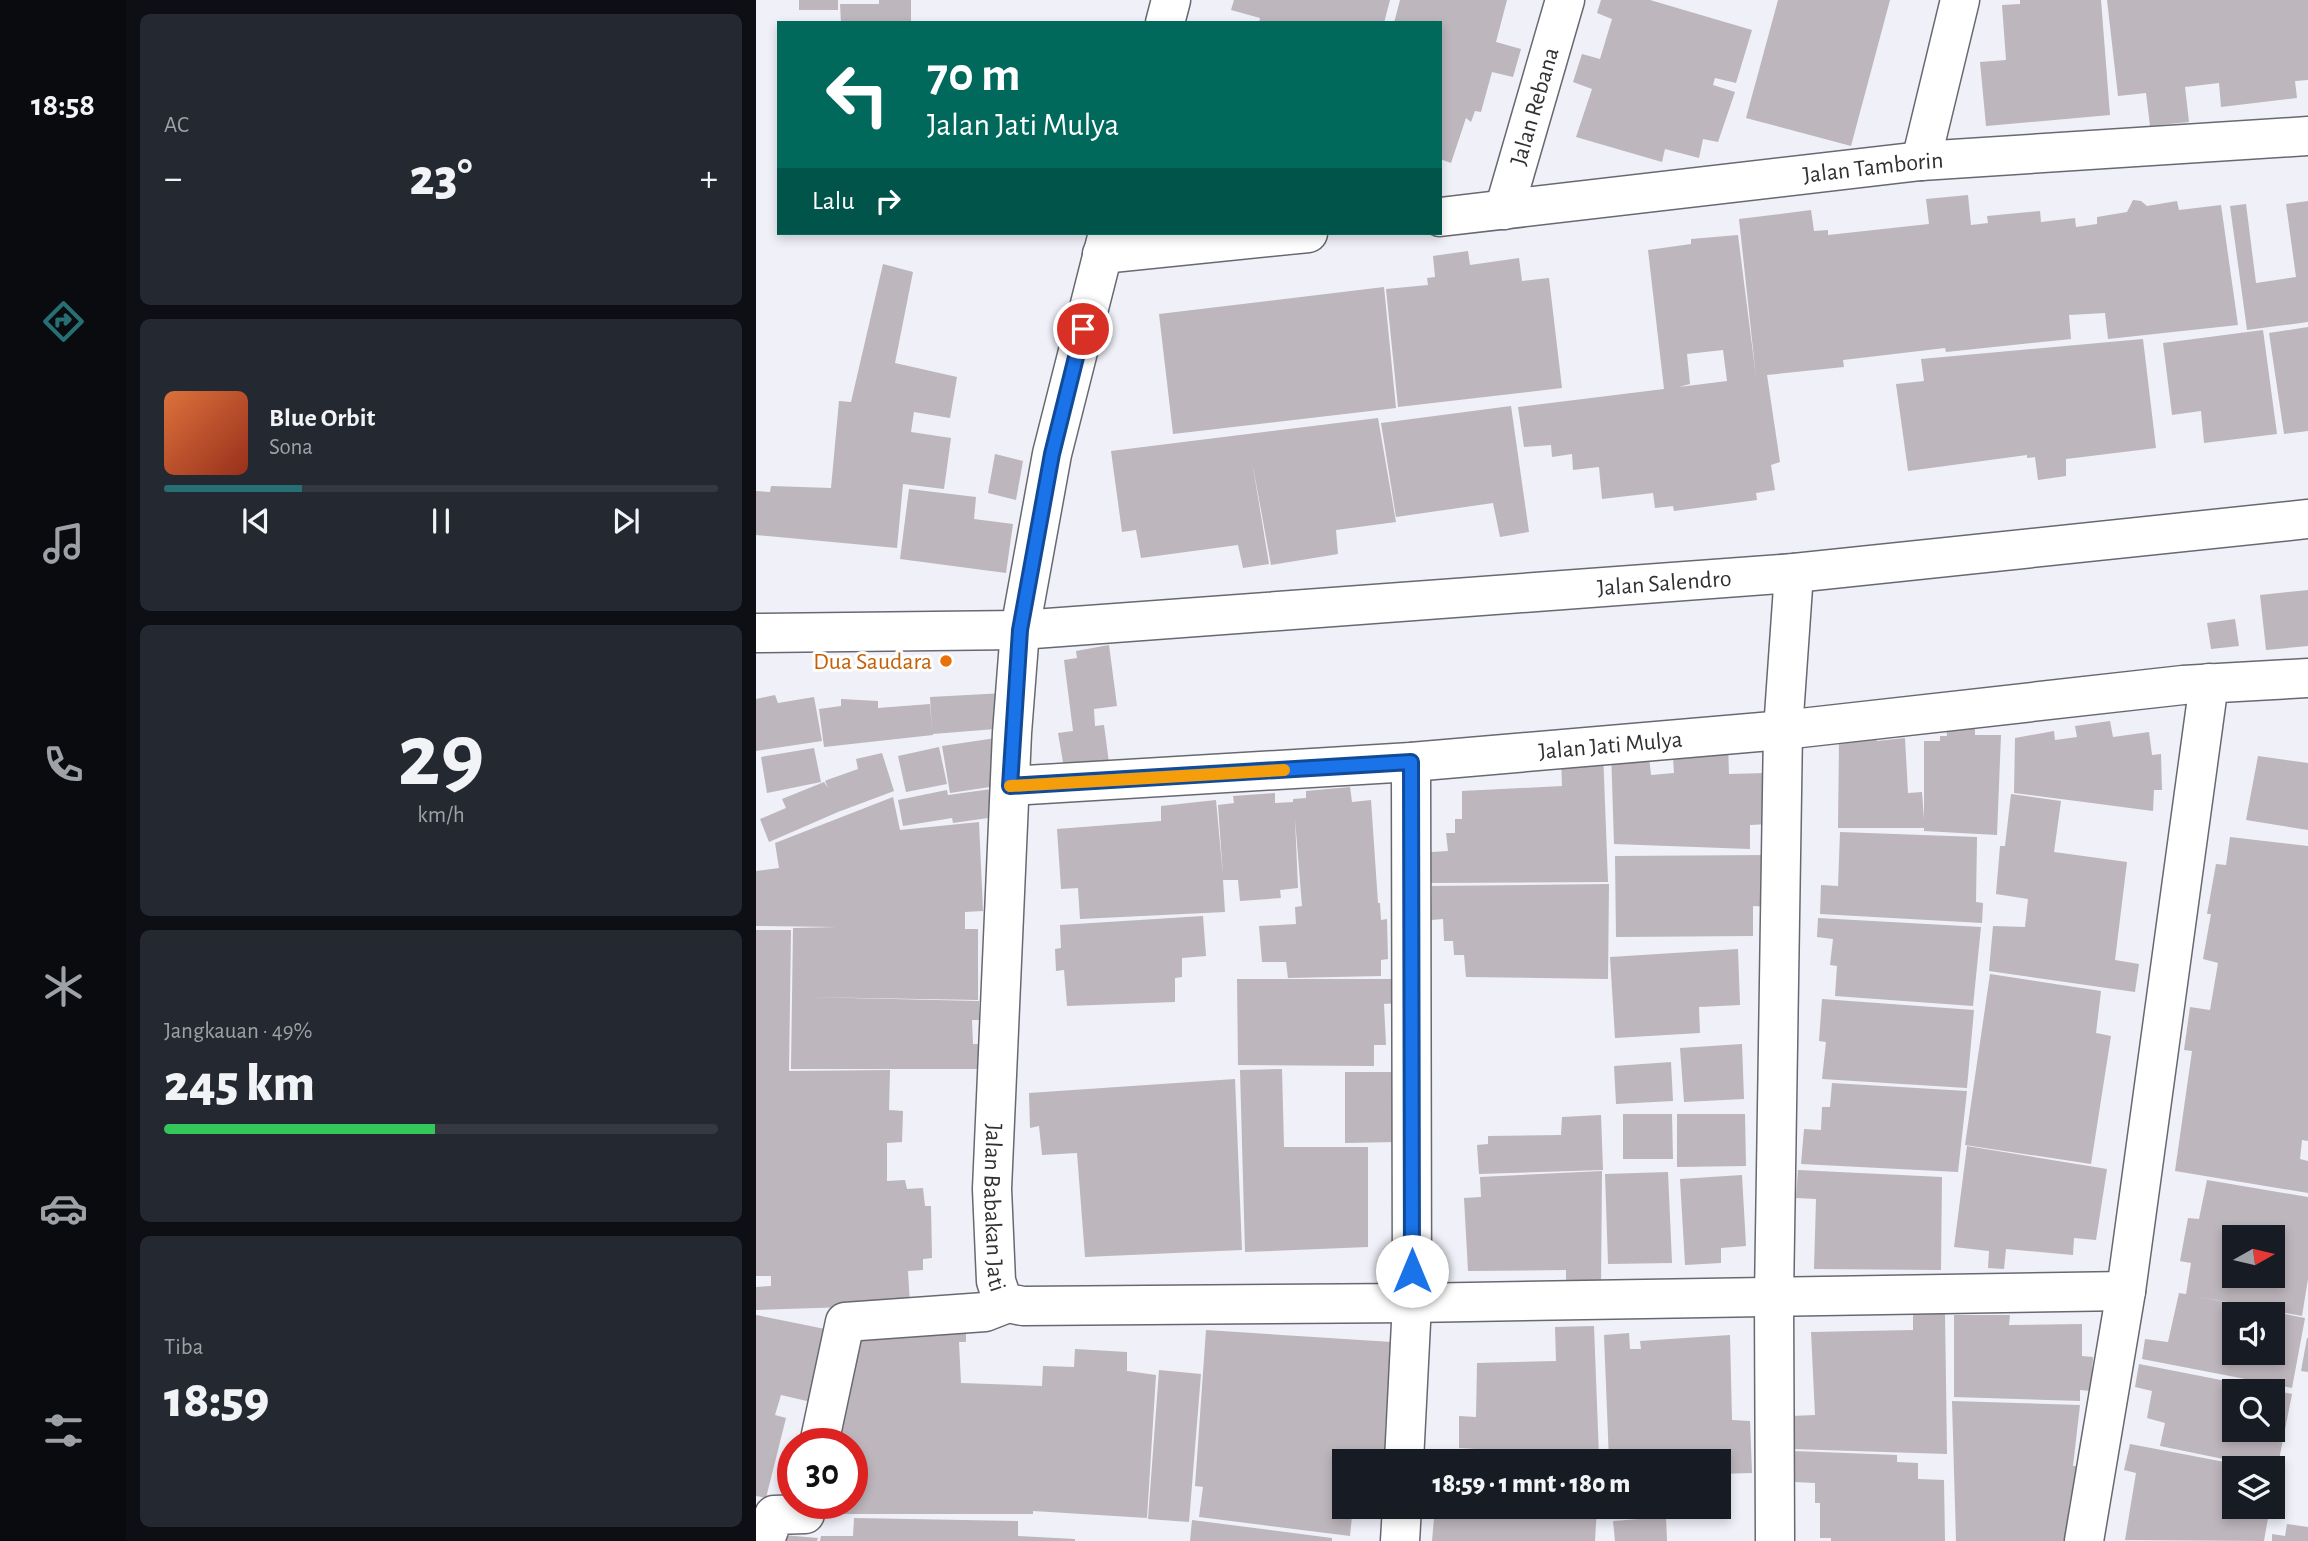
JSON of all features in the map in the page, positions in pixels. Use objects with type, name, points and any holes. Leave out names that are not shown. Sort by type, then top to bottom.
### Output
[{"type":"street","points":[[1166,21],[1171,0]]},
{"type":"street","name":"Jalan Rebana","points":[[1504,210],[1565,0]]},
{"type":"street","points":[[1921,161],[1961,0]]},
{"type":"street","name":"Jalan Tamborin","points":[[1442,217],[1921,161],[2308,136]]},
{"type":"street","points":[[1105,244],[1271,235]]},
{"type":"street","name":"Jalan Babakan Jati","points":[[1105,244],[1052,454],[1020,630],[1010,786],[992,1189],[996,1281],[1008,1303],[1023,1306],[1412,1303],[2126,1291]]},
{"type":"street","name":"Jalan Salendro","points":[[756,633],[1020,630],[1794,573],[2308,519]]},
{"type":"street","points":[[1775,1541],[1774,1297],[1783,730],[1794,573]]},
{"type":"street","name":"Jalan Jati Mulya","points":[[1010,786],[1411,762],[1783,730],[2209,683],[2308,678]]},
{"type":"street","points":[[2084,1541],[2126,1291],[2209,683]]},
{"type":"street","points":[[1405,1449],[1412,1303],[1411,762]]},
{"type":"street","points":[[822,1428],[845,1322],[985,1312],[1008,1303]]},
{"type":"street","points":[[765,1541],[774,1515],[777,1515]]},
{"type":"street","points":[[1400,1541],[1401,1519]]},
{"type":"building","points":[[799,0],[838,0],[838,10],[799,10]]},
{"type":"building","points":[[879,0],[911,0],[911,21],[841,21],[840,4],[879,4]]},
{"type":"building","points":[[1234,0],[1390,0],[1385,21],[1259,21],[1260,18],[1231,10]]},
{"type":"building","points":[[1400,0],[1507,0],[1496,42],[1521,49],[1513,77],[1492,72],[1481,112],[1475,111],[1471,122],[1466,118],[1451,163],[1442,160],[1442,21],[1395,21]]},
{"type":"building","points":[[1601,0],[1650,0],[1752,30],[1736,83],[1715,78],[1713,85],[1735,92],[1718,142],[1703,139],[1699,158],[1665,149],[1662,162],[1576,137],[1592,89],[1573,82],[1582,54],[1600,59],[1612,19],[1597,13]]},
{"type":"building","points":[[1778,0],[1890,0],[1851,146],[1746,118]]},
{"type":"building","points":[[2020,0],[2101,0],[2110,115],[1986,126],[1980,62],[2006,60],[2002,5],[2020,4]]},
{"type":"building","points":[[2107,0],[2308,0],[2308,80],[2295,81],[2297,98],[2221,107],[2219,83],[2185,87],[2189,122],[2150,126],[2146,93],[2118,96]]},
{"type":"building","points":[[1968,195],[1971,225],[1988,223],[1987,216],[2040,211],[2041,222],[2075,218],[2076,227],[2097,224],[2097,217],[2127,212],[2133,200],[2141,201],[2147,206],[2177,201],[2179,210],[2221,205],[2238,325],[2108,339],[2105,313],[2069,315],[2071,339],[1946,352],[1945,348],[1843,360],[1844,367],[1767,375],[1780,462],[1771,465],[1775,490],[1756,493],[1757,500],[1674,511],[1673,506],[1655,508],[1653,493],[1602,499],[1599,467],[1573,470],[1572,454],[1552,457],[1551,445],[1524,447],[1518,407],[1664,389],[1648,250],[1691,244],[1691,239],[1738,235],[1756,377],[1739,219],[1811,210],[1814,231],[1828,230],[1828,235],[1929,224],[1926,199]],"holes":[[[1723,350],[1727,381],[1679,387],[1690,384],[1687,354]]]},
{"type":"building","points":[[2308,201],[2308,322],[2247,330],[2230,206],[2246,204],[2256,283],[2296,277],[2286,204]]},
{"type":"building","points":[[1468,251],[1470,265],[1519,258],[1522,281],[1549,278],[1562,388],[1398,407],[1386,289],[1428,285],[1427,278],[1435,277],[1433,256]]},
{"type":"building","points":[[883,264],[913,272],[895,363],[957,377],[950,418],[914,412],[911,432],[951,438],[944,489],[903,484],[897,548],[756,535],[756,491],[770,492],[771,486],[831,488],[839,401],[851,402]]},
{"type":"building","points":[[1384,287],[1396,408],[1173,434],[1159,314]]},
{"type":"building","points":[[2308,327],[2308,431],[2284,434],[2269,333]]},
{"type":"building","points":[[2263,330],[2277,434],[2204,443],[2201,411],[2172,415],[2163,343]]},
{"type":"building","points":[[2143,339],[2156,448],[2066,459],[2066,476],[2038,480],[2035,457],[2027,458],[2027,455],[1908,471],[1896,384],[1924,381],[1921,359]]},
{"type":"building","points":[[1511,406],[1529,532],[1500,537],[1493,503],[1396,517],[1381,423]]},
{"type":"building","points":[[1378,418],[1396,522],[1336,530],[1338,554],[1271,565],[1252,461],[1269,564],[1243,568],[1238,545],[1141,558],[1136,530],[1122,532],[1111,451]]},
{"type":"building","points":[[995,454],[1023,461],[1016,500],[988,493]]},
{"type":"building","points":[[909,489],[976,497],[974,519],[1013,524],[1006,573],[900,559]]},
{"type":"building","points":[[2308,590],[2308,646],[2266,650],[2260,595]]},
{"type":"building","points":[[2235,619],[2239,646],[2211,649],[2207,623]]},
{"type":"building","points":[[1109,645],[1117,706],[1094,709],[1095,726],[1104,725],[1109,763],[1064,768],[1058,733],[1073,731],[1064,660],[1077,658],[1076,651]]},
{"type":"building","points":[[1005,693],[1008,728],[824,747],[819,709],[841,706],[841,699],[878,701],[878,708],[930,704],[932,730],[930,697]]},
{"type":"building","points":[[775,695],[778,703],[814,697],[822,741],[756,751],[756,699]]},
{"type":"building","points":[[2110,721],[2113,737],[2149,732],[2152,755],[2161,754],[2162,790],[2154,790],[2153,811],[2014,793],[2015,738],[2054,731],[2055,740],[2077,737],[2075,726]]},
{"type":"building","points":[[1975,724],[1975,735],[2001,735],[1997,835],[1924,831],[1924,828],[1838,828],[1839,741],[1876,736],[1877,741],[1905,738],[1908,793],[1922,792],[1924,819],[1924,741],[1940,741],[1940,736],[1947,736],[1946,725]]},
{"type":"building","points":[[996,738],[1003,785],[950,793],[942,746]]},
{"type":"building","points":[[1728,743],[1729,774],[1766,773],[1769,824],[1750,825],[1750,849],[1614,844],[1611,750],[1648,747],[1651,775],[1674,773],[1673,758]]},
{"type":"building","points":[[939,747],[947,784],[906,792],[898,756]]},
{"type":"building","points":[[814,748],[821,782],[767,793],[761,757]]},
{"type":"building","points":[[1603,751],[1608,882],[1431,883],[1431,852],[1448,851],[1446,833],[1455,833],[1455,819],[1462,819],[1462,791],[1562,786],[1561,756]]},
{"type":"building","points":[[882,753],[894,791],[769,842],[760,819],[786,808],[782,799],[824,782],[828,788],[825,781],[858,769],[856,759]]},
{"type":"building","points":[[2258,756],[2308,763],[2308,830],[2246,820]]},
{"type":"building","points":[[1350,787],[1352,802],[1371,800],[1378,903],[1381,920],[1387,919],[1388,959],[1381,960],[1381,976],[1288,978],[1286,962],[1262,962],[1259,926],[1296,924],[1295,907],[1302,906],[1295,819],[1298,888],[1280,890],[1281,898],[1240,901],[1238,880],[1223,880],[1225,912],[1080,919],[1078,888],[1061,889],[1057,829],[1161,821],[1161,806],[1216,800],[1223,876],[1218,805],[1234,803],[1233,796],[1275,793],[1275,803],[1293,802],[1293,799],[1306,798],[1306,791]]},
{"type":"building","points":[[999,788],[1002,816],[953,823],[952,818],[903,826],[898,800],[947,790],[948,795]]},
{"type":"building","points":[[2011,794],[2061,801],[2054,852],[2127,862],[2115,960],[2139,964],[2135,992],[1989,971],[1993,926],[2025,927],[2028,899],[1996,894],[2000,846],[2005,846]]},
{"type":"building","points":[[893,797],[900,830],[979,822],[983,911],[965,912],[965,929],[978,929],[978,1000],[806,997],[979,1001],[979,1020],[972,1020],[973,1044],[979,1044],[980,1069],[791,1069],[793,928],[837,927],[756,926],[756,871],[779,868],[775,843]]},
{"type":"building","points":[[1840,832],[1977,837],[1976,902],[1983,903],[1982,923],[1820,914],[1821,885],[1838,886]]},
{"type":"building","points":[[2230,837],[2308,846],[2308,1141],[2302,1140],[2300,1159],[2308,1161],[2308,1193],[2175,1171],[2192,1051],[2184,1050],[2190,1007],[2210,1010],[2218,963],[2203,959],[2211,914],[2207,914],[2216,864],[2226,865]]},
{"type":"building","points":[[1770,855],[1770,907],[1753,906],[1753,936],[1616,937],[1615,856]]},
{"type":"building","points":[[1609,884],[1608,979],[1466,977],[1464,955],[1454,955],[1453,941],[1444,941],[1443,919],[1431,920],[1432,886]]},
{"type":"building","points":[[1203,916],[1206,956],[1182,958],[1182,977],[1175,978],[1175,1002],[1067,1006],[1064,970],[1056,971],[1055,949],[1061,948],[1060,925]]},
{"type":"building","points":[[1818,918],[1981,927],[1973,1006],[1835,996],[1837,966],[1830,965],[1833,939],[1817,937]]},
{"type":"building","points":[[756,930],[791,930],[789,1071],[890,1070],[889,1110],[903,1111],[902,1142],[887,1143],[887,1181],[905,1180],[907,1189],[923,1188],[925,1206],[931,1206],[932,1258],[923,1259],[923,1270],[908,1271],[910,1305],[756,1310],[756,1287],[771,1286],[771,1276],[756,1276]]},
{"type":"building","points":[[1738,949],[1740,1005],[1699,1007],[1700,1033],[1615,1038],[1610,957]]},
{"type":"building","points":[[1990,974],[2101,991],[2096,1033],[2111,1036],[2091,1164],[1965,1145]]},
{"type":"building","points":[[1237,979],[1399,979],[1399,1003],[1384,1004],[1386,1045],[1374,1045],[1374,1066],[1238,1065]]},
{"type":"building","points":[[1822,999],[1974,1010],[1967,1088],[1822,1079],[1826,1042],[1819,1041]]},
{"type":"building","points":[[1742,1044],[1744,1099],[1684,1102],[1680,1048]]},
{"type":"building","points":[[1671,1062],[1673,1101],[1616,1104],[1614,1066]]},
{"type":"building","points":[[1282,1069],[1284,1147],[1368,1147],[1368,1247],[1245,1252],[1240,1070]]},
{"type":"building","points":[[1345,1072],[1398,1072],[1397,1142],[1345,1143]]},
{"type":"building","points":[[1235,1079],[1242,1250],[1085,1257],[1077,1153],[1042,1155],[1039,1126],[1030,1128],[1029,1093]]},
{"type":"building","points":[[1832,1083],[1967,1091],[1958,1172],[1801,1164],[1804,1129],[1821,1130],[1822,1107],[1830,1107]]},
{"type":"building","points":[[1623,1114],[1672,1114],[1673,1159],[1623,1159]]},
{"type":"building","points":[[1677,1114],[1745,1114],[1746,1166],[1677,1167]]},
{"type":"building","points":[[1601,1115],[1603,1170],[1479,1174],[1477,1145],[1488,1144],[1488,1136],[1561,1135],[1562,1117]]},
{"type":"building","points":[[1967,1146],[2107,1169],[2096,1240],[2074,1238],[2073,1255],[2006,1249],[2004,1269],[1988,1268],[1989,1251],[1954,1247]]},
{"type":"building","points":[[1798,1170],[1942,1177],[1941,1270],[1814,1269],[1816,1199],[1796,1198]]},
{"type":"building","points":[[1602,1171],[1601,1288],[1566,1289],[1566,1270],[1468,1271],[1464,1198],[1481,1197],[1480,1177]]},
{"type":"building","points":[[1668,1172],[1672,1263],[1608,1264],[1605,1174]]},
{"type":"building","points":[[1742,1175],[1746,1246],[1721,1248],[1721,1263],[1685,1265],[1680,1179]]},
{"type":"building","points":[[2207,1180],[2308,1197],[2308,1279],[2302,1316],[2285,1313],[2285,1302],[2227,1302],[2195,1296],[2225,1302],[2222,1302],[2222,1365],[2285,1365],[2285,1314],[2305,1318],[2292,1388],[2285,1387],[2285,1379],[2245,1379],[2142,1359],[2145,1339],[2168,1342],[2179,1293],[2186,1294],[2191,1263],[2180,1261],[2188,1218],[2199,1219]]},
{"type":"building","points":[[1945,1312],[1947,1454],[1792,1449],[1791,1416],[1815,1415],[1811,1332],[1913,1330],[1913,1313]]},
{"type":"building","points":[[756,1315],[840,1332],[824,1405],[781,1395],[775,1415],[786,1418],[784,1428],[777,1428],[777,1454],[766,1498],[756,1496]]},
{"type":"building","points":[[1954,1315],[2010,1315],[2009,1325],[2082,1324],[2082,1356],[2093,1357],[2091,1391],[2080,1390],[2080,1401],[1954,1397]]},
{"type":"building","points":[[966,1325],[966,1342],[959,1342],[961,1383],[1042,1386],[1043,1366],[1074,1367],[1075,1349],[1127,1352],[1127,1371],[1156,1375],[1147,1518],[1033,1511],[1033,1514],[868,1514],[868,1428],[830,1428],[851,1331]]},
{"type":"building","points":[[1594,1326],[1599,1449],[1459,1448],[1459,1416],[1476,1417],[1477,1363],[1556,1361],[1555,1327]]},
{"type":"building","points":[[1206,1330],[1392,1342],[1385,1431],[1397,1432],[1396,1449],[1332,1449],[1332,1519],[1352,1519],[1350,1536],[1199,1517],[1203,1487],[1195,1486]]},
{"type":"building","points":[[1629,1333],[1630,1349],[1641,1349],[1640,1341],[1730,1335],[1732,1420],[1750,1421],[1752,1473],[1731,1474],[1731,1449],[1609,1449],[1604,1335]]},
{"type":"building","points":[[2308,1338],[2308,1372],[2301,1371]]},
{"type":"building","points":[[2139,1364],[2222,1380],[2222,1442],[2283,1442],[2280,1456],[2222,1456],[2222,1459],[2160,1446],[2165,1423],[2147,1418],[2152,1391],[2135,1387]]},
{"type":"building","points":[[1159,1370],[1201,1374],[1189,1522],[1148,1519]]},
{"type":"building","points":[[2285,1393],[2292,1394],[2285,1429]]},
{"type":"building","points":[[1952,1401],[2080,1405],[2073,1466],[2080,1466],[2075,1501],[2070,1501],[2065,1541],[1956,1541]]},
{"type":"building","points":[[2130,1444],[2222,1461],[2222,1519],[2268,1519],[2264,1541],[2125,1540],[2136,1473],[2124,1470]]},
{"type":"building","points":[[1794,1451],[1897,1455],[1897,1462],[1918,1463],[1918,1479],[1944,1480],[1945,1541],[1831,1541],[1831,1538],[1820,1538],[1820,1503],[1815,1503],[1815,1483],[1794,1482]]},
{"type":"building","points":[[854,1519],[1018,1521],[1018,1536],[1075,1541],[820,1541],[821,1536],[853,1536]]},
{"type":"building","points":[[1434,1519],[1596,1519],[1595,1541],[1432,1541]]},
{"type":"building","points":[[1666,1519],[1667,1541],[1615,1541],[1613,1521]]},
{"type":"building","points":[[1192,1520],[1332,1538],[1332,1541],[1190,1541]]},
{"type":"building","points":[[2287,1524],[2308,1527],[2308,1541],[2272,1541],[2272,1534],[2285,1536]]},
{"type":"building","points":[[771,1534],[818,1538],[817,1541],[770,1541]]},
{"type":"slow traffic","points":[[1010,786],[1284,770]]},
{"type":"place","name":"Dua Saudara","points":[[946,661]]},
{"type":"route","points":[[1083,329],[1052,454],[1020,630],[1010,786],[1411,762],[1412,1271]]}]
